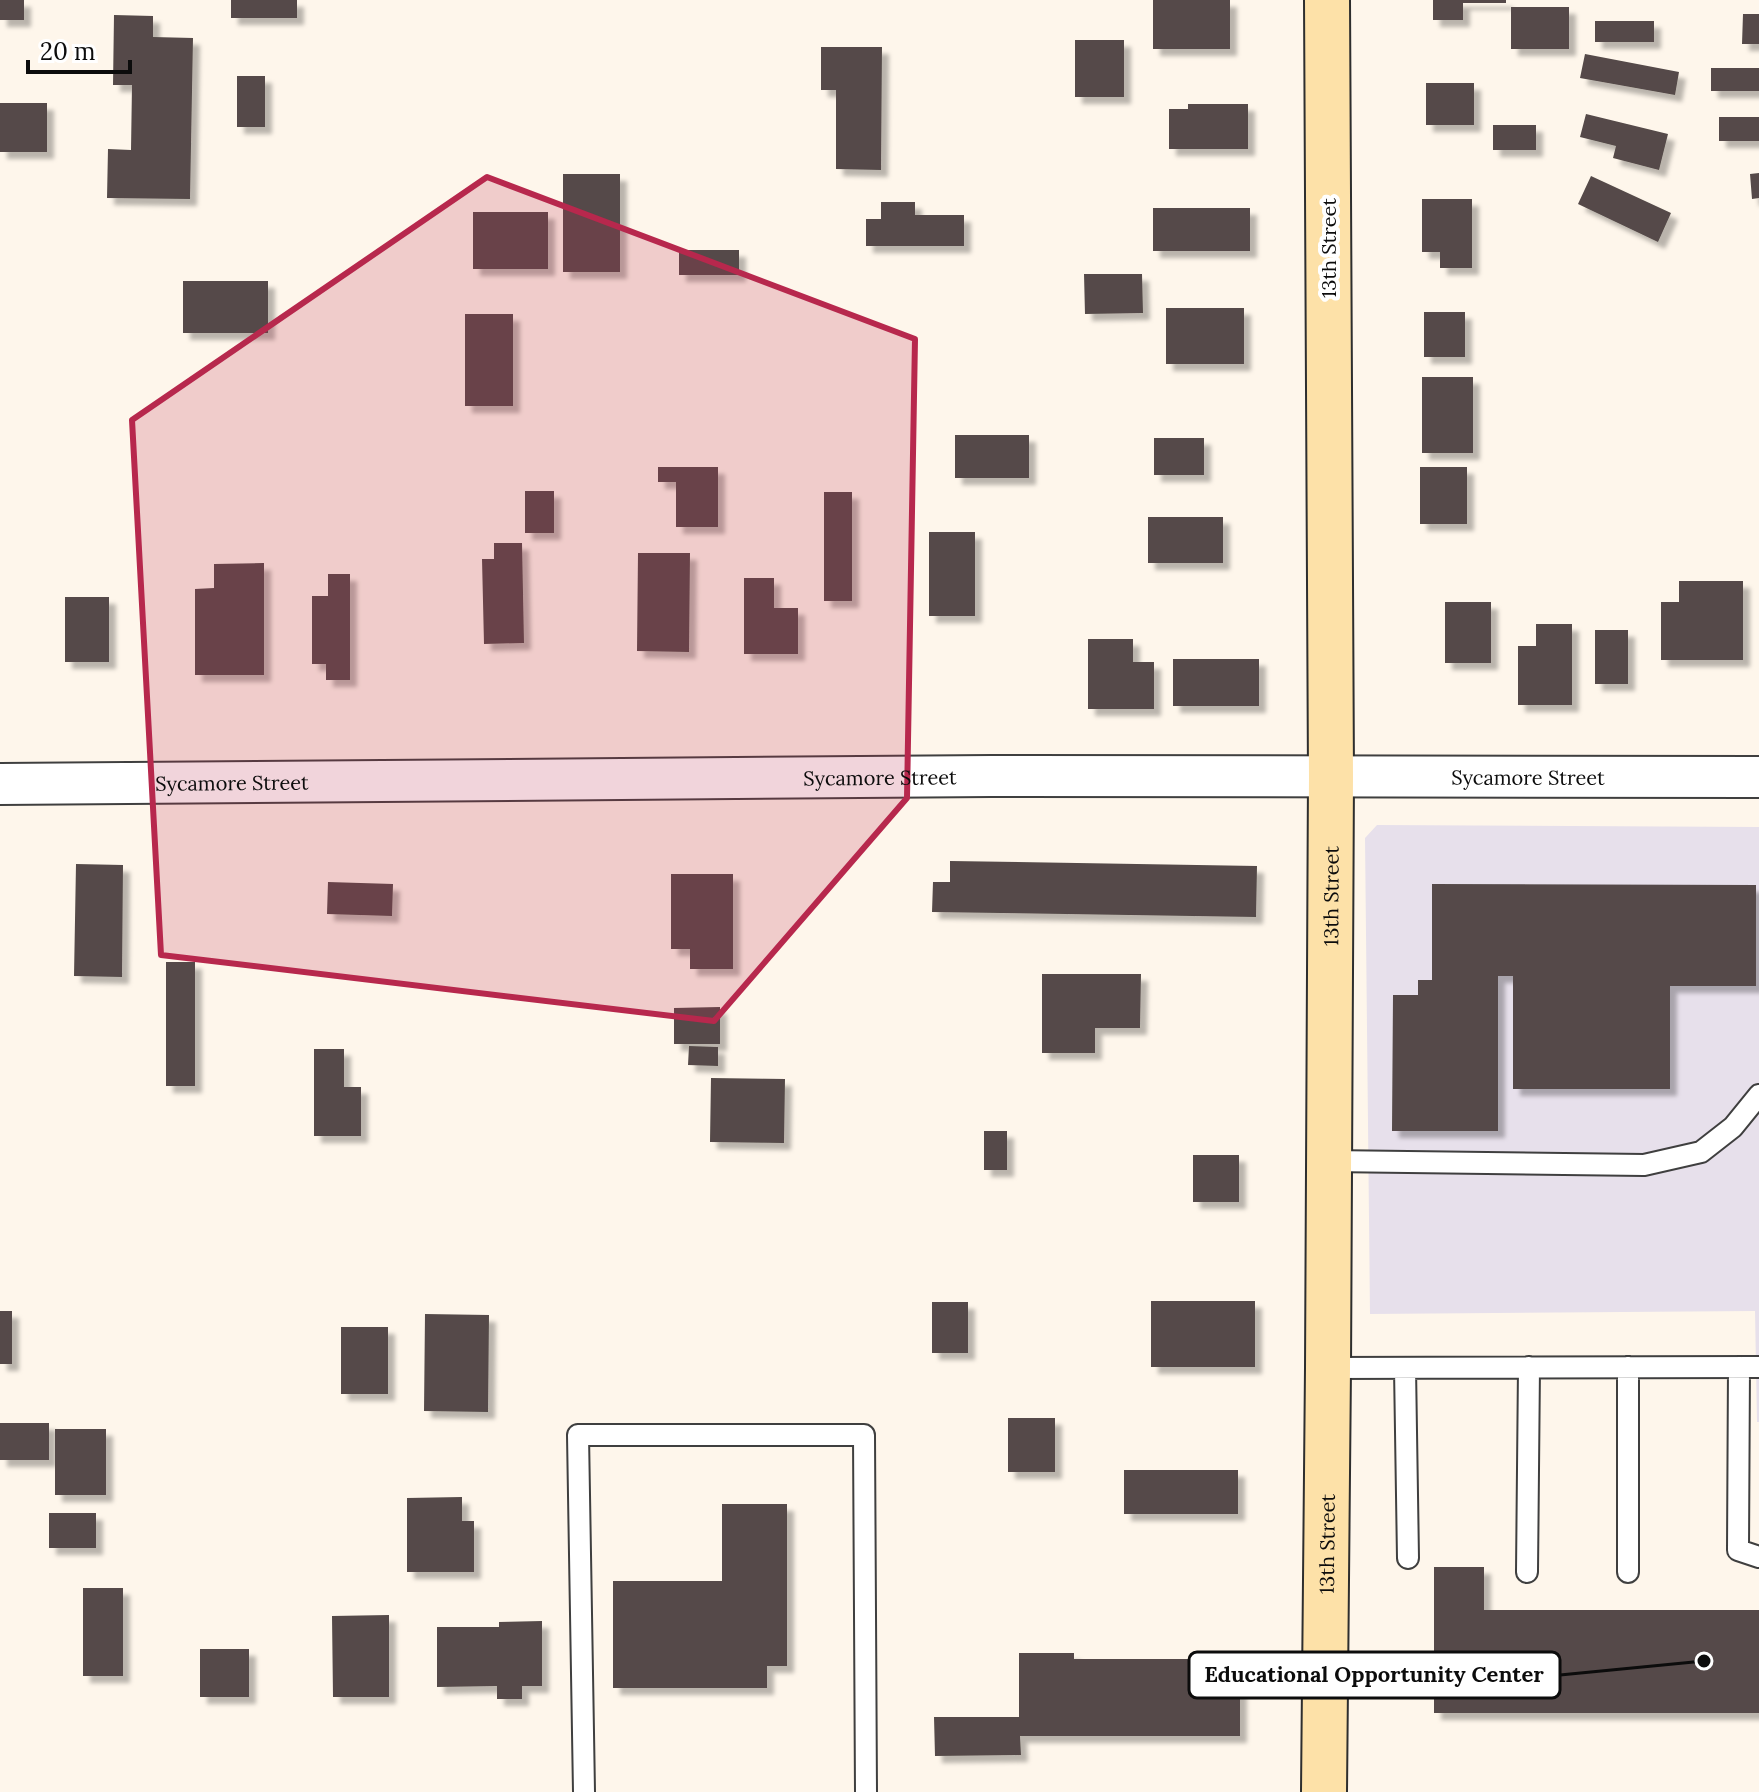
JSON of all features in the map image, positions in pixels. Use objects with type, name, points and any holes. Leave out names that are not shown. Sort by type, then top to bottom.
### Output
[{"type":"main road","name":"13th Street","points":[[1324,1792],[1331,776],[1327,0]]},
{"type":"street","name":"Sycamore Street","points":[[0,784],[991,776],[1759,777]]},
{"type":"lane","points":[[1329,1161],[1644,1165],[1701,1152],[1733,1127],[1759,1095]]},
{"type":"lane","points":[[1527,1572],[1529,1367]]},
{"type":"lane","points":[[1628,1367],[1628,1572]]},
{"type":"lane","points":[[1328,1368],[1749,1367],[1738,1550],[1759,1557]]},
{"type":"lane","points":[[1405,1368],[1408,1558]]},
{"type":"lane","points":[[584,1792],[578,1435],[864,1435],[866,1792]]},
{"type":"highlighted area","points":[[487,177],[915,339],[907,798],[714,1021],[161,955],[132,420]]},
{"type":"shaded area","points":[[1377,825],[1759,827],[1759,1422],[1755,1311],[1370,1314],[1365,838]]},
{"type":"building","points":[[0,0],[24,0],[24,20],[0,20]]},
{"type":"building","points":[[231,0],[297,0],[297,18],[231,18]]},
{"type":"building","points":[[1153,0],[1230,0],[1230,49],[1153,49]]},
{"type":"building","points":[[1433,0],[1506,0],[1506,3],[1463,3],[1463,20],[1433,20]]},
{"type":"building","points":[[1511,7],[1569,7],[1569,49],[1511,49]]},
{"type":"building","points":[[1743,14],[1759,14],[1759,44],[1742,44]]},
{"type":"building","points":[[114,15],[153,16],[153,37],[193,38],[190,199],[107,198],[108,149],[131,150],[132,85],[113,85]]},
{"type":"building","points":[[1595,21],[1654,21],[1654,42],[1595,42]]},
{"type":"building","points":[[1075,40],[1124,40],[1124,97],[1075,97]]},
{"type":"building","points":[[821,47],[882,47],[881,170],[836,169],[836,90],[821,90]]},
{"type":"building","points":[[1585,54],[1679,72],[1675,95],[1580,78]]},
{"type":"building","points":[[1711,68],[1759,68],[1759,91],[1711,91]]},
{"type":"building","points":[[237,76],[265,76],[265,127],[237,127]]},
{"type":"building","points":[[1426,83],[1474,83],[1474,125],[1426,125]]},
{"type":"building","points":[[0,103],[47,103],[47,152],[0,152]]},
{"type":"building","points":[[1188,104],[1248,104],[1248,149],[1169,149],[1169,109],[1188,109]]},
{"type":"building","points":[[1586,114],[1668,134],[1659,170],[1613,158],[1616,146],[1580,137]]},
{"type":"building","points":[[1719,117],[1759,117],[1759,141],[1719,141]]},
{"type":"building","points":[[1493,125],[1536,125],[1536,150],[1493,150]]},
{"type":"building","points":[[1759,173],[1759,198],[1752,199],[1750,174]]},
{"type":"building","points":[[563,174],[620,174],[620,272],[563,272]]},
{"type":"building","points":[[1591,176],[1671,213],[1658,242],[1578,204]]},
{"type":"building","points":[[1422,199],[1472,199],[1472,268],[1440,268],[1440,252],[1422,252]]},
{"type":"building","points":[[881,202],[915,202],[915,215],[964,215],[964,246],[866,246],[866,219],[881,219]]},
{"type":"building","points":[[1153,208],[1250,208],[1250,251],[1153,251]]},
{"type":"building","points":[[473,212],[548,212],[548,269],[473,269]]},
{"type":"building","points":[[679,250],[739,250],[739,275],[679,275]]},
{"type":"building","points":[[1084,274],[1142,274],[1143,313],[1085,314]]},
{"type":"building","points":[[183,281],[268,281],[268,333],[183,333]]},
{"type":"building","points":[[1166,308],[1244,308],[1244,364],[1166,364]]},
{"type":"building","points":[[1424,312],[1465,312],[1465,357],[1424,357]]},
{"type":"building","points":[[465,314],[513,314],[513,406],[465,406]]},
{"type":"building","points":[[1422,377],[1473,377],[1473,453],[1422,453]]},
{"type":"building","points":[[955,435],[1029,435],[1029,478],[955,478]]},
{"type":"building","points":[[1154,438],[1204,438],[1204,475],[1154,475]]},
{"type":"building","points":[[658,467],[718,467],[718,527],[676,527],[676,482],[658,482]]},
{"type":"building","points":[[1420,467],[1467,467],[1467,524],[1420,524]]},
{"type":"building","points":[[525,491],[554,491],[554,533],[525,533]]},
{"type":"building","points":[[824,492],[852,492],[852,601],[824,601]]},
{"type":"building","points":[[1148,517],[1223,517],[1223,563],[1148,563]]},
{"type":"building","points":[[929,532],[975,532],[975,616],[929,616]]},
{"type":"building","points":[[494,543],[522,543],[524,643],[484,644],[482,559],[494,559]]},
{"type":"building","points":[[638,553],[690,553],[689,652],[637,651]]},
{"type":"building","points":[[264,563],[264,675],[195,675],[195,589],[214,588],[214,564]]},
{"type":"building","points":[[328,574],[350,574],[350,680],[326,680],[326,664],[312,664],[312,596],[328,596]]},
{"type":"building","points":[[744,578],[774,578],[774,608],[798,608],[798,654],[744,654]]},
{"type":"building","points":[[1679,581],[1743,581],[1743,660],[1661,660],[1661,602],[1679,602]]},
{"type":"building","points":[[65,597],[109,597],[109,662],[65,662]]},
{"type":"building","points":[[1445,602],[1491,602],[1491,663],[1445,663]]},
{"type":"building","points":[[1536,624],[1572,624],[1572,705],[1518,705],[1518,646],[1536,646]]},
{"type":"building","points":[[1595,630],[1628,630],[1628,684],[1595,684]]},
{"type":"building","points":[[1088,639],[1133,639],[1133,662],[1154,662],[1154,709],[1088,709]]},
{"type":"building","points":[[1173,659],[1259,659],[1259,706],[1173,706]]},
{"type":"building","points":[[950,861],[1257,866],[1256,917],[932,912],[933,882],[950,882]]},
{"type":"building","points":[[76,864],[123,865],[122,977],[74,976]]},
{"type":"building","points":[[671,874],[733,874],[733,969],[690,969],[690,949],[671,949]]},
{"type":"building","points":[[328,882],[393,884],[392,916],[327,914]]},
{"type":"building","points":[[1432,884],[1756,885],[1756,986],[1670,986],[1670,1089],[1513,1089],[1513,976],[1498,976],[1498,1131],[1392,1131],[1393,995],[1418,995],[1418,980],[1432,980]]},
{"type":"building","points":[[166,962],[195,962],[195,1086],[166,1086]]},
{"type":"building","points":[[1042,974],[1141,974],[1140,1028],[1095,1028],[1095,1053],[1042,1053]]},
{"type":"building","points":[[720,1007],[720,1044],[674,1044],[674,1008]]},
{"type":"building","points":[[689,1046],[718,1047],[718,1066],[688,1065]]},
{"type":"building","points":[[314,1049],[344,1049],[344,1087],[361,1087],[361,1136],[314,1136]]},
{"type":"building","points":[[711,1078],[785,1079],[784,1143],[710,1142]]},
{"type":"building","points":[[984,1131],[1007,1131],[1007,1170],[984,1170]]},
{"type":"building","points":[[1193,1155],[1239,1155],[1239,1202],[1193,1202]]},
{"type":"building","points":[[1151,1301],[1255,1301],[1255,1367],[1151,1367]]},
{"type":"building","points":[[932,1302],[968,1302],[968,1353],[932,1353]]},
{"type":"building","points":[[0,1311],[12,1311],[12,1364],[0,1364]]},
{"type":"building","points":[[425,1314],[489,1315],[488,1412],[424,1411]]},
{"type":"building","points":[[341,1327],[388,1327],[388,1394],[341,1394]]},
{"type":"building","points":[[1008,1418],[1055,1418],[1055,1472],[1008,1472]]},
{"type":"building","points":[[0,1423],[49,1423],[49,1460],[0,1460]]},
{"type":"building","points":[[55,1429],[106,1429],[106,1495],[55,1495]]},
{"type":"building","points":[[1124,1470],[1238,1470],[1238,1514],[1124,1514]]},
{"type":"building","points":[[462,1497],[462,1521],[474,1521],[474,1572],[407,1572],[407,1498]]},
{"type":"building","points":[[722,1504],[787,1504],[787,1666],[767,1666],[767,1688],[613,1688],[613,1581],[722,1581]]},
{"type":"building","points":[[49,1513],[96,1513],[96,1548],[49,1548]]},
{"type":"building","points":[[1434,1567],[1484,1567],[1484,1610],[1759,1610],[1759,1713],[1434,1713]]},
{"type":"building","points":[[83,1588],[123,1588],[123,1676],[83,1676]]},
{"type":"building","points":[[389,1615],[389,1697],[333,1697],[332,1616]]},
{"type":"building","points":[[542,1621],[542,1686],[522,1686],[522,1699],[497,1699],[497,1686],[437,1687],[437,1627],[499,1627],[499,1622]]},
{"type":"building","points":[[200,1649],[249,1649],[249,1697],[200,1697]]},
{"type":"building","points":[[1019,1653],[1074,1653],[1074,1659],[1240,1659],[1240,1736],[1020,1736],[1021,1755],[935,1756],[934,1717],[1019,1717]]},
{"type":"place","name":"Educational Opportunity Center","points":[[1704,1661]]}]
